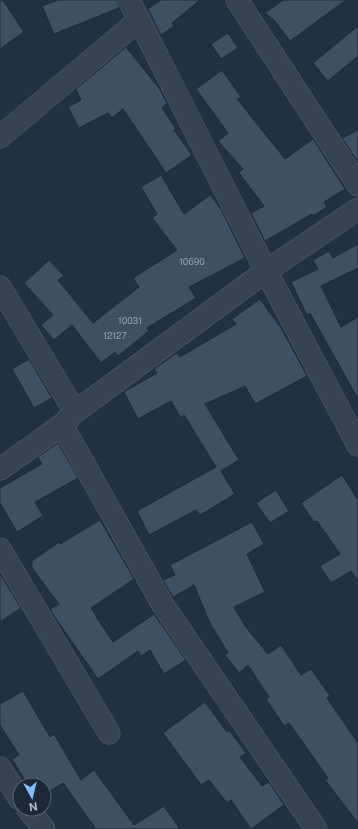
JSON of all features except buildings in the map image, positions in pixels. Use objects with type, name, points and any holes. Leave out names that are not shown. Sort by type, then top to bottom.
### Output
[{"type":"street","points":[[129,0],[266,271],[358,445]]},
{"type":"street","points":[[237,0],[358,184]]},
{"type":"street","points":[[1,134],[139,20]]},
{"type":"street","points":[[0,469],[266,271],[358,210]]},
{"type":"street","points":[[0,287],[163,604],[316,829]]},
{"type":"street","points":[[0,549],[109,733]]},
{"type":"street","points":[[0,768],[12,787]]},
{"type":"street","points":[[34,817],[44,829]]}]
